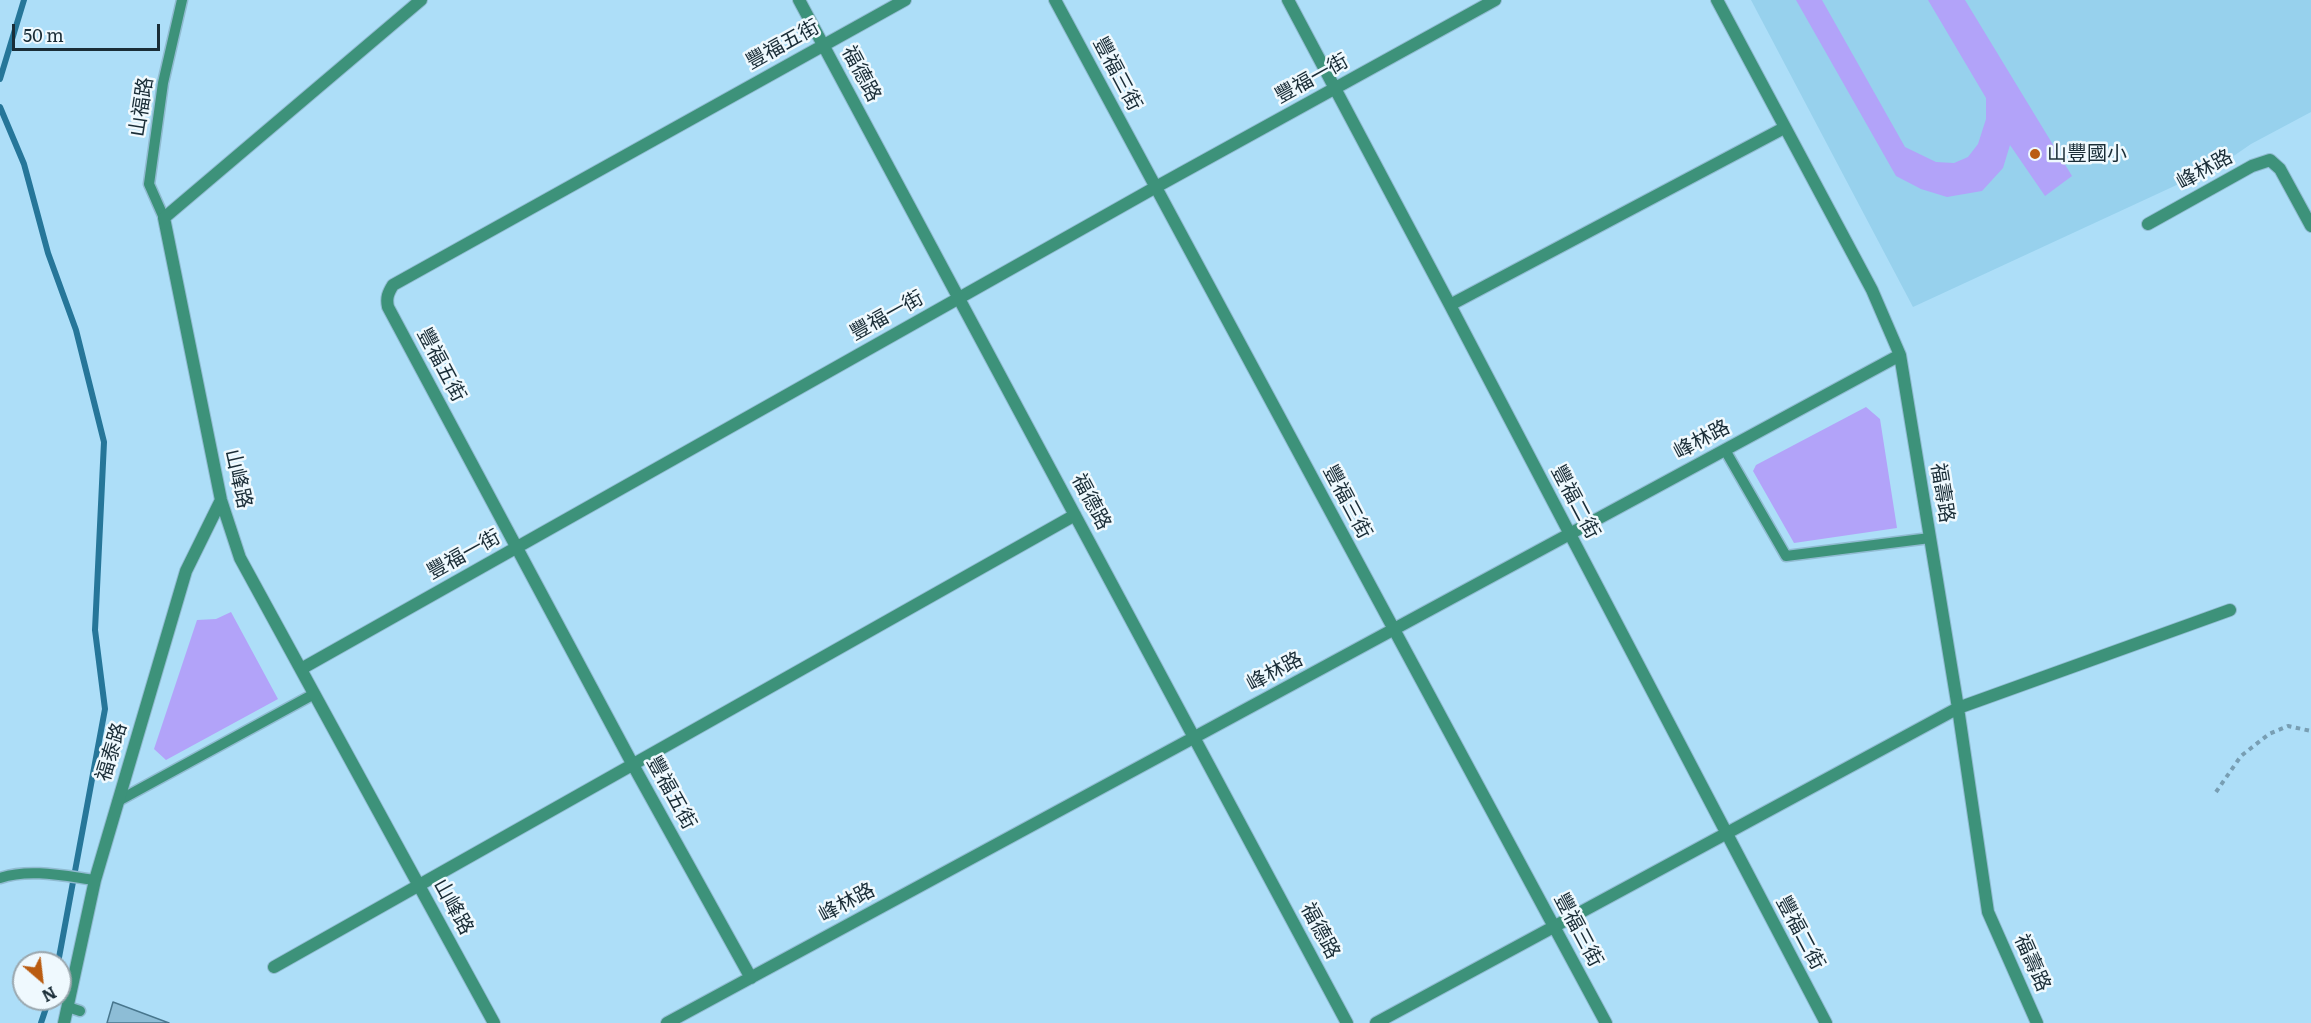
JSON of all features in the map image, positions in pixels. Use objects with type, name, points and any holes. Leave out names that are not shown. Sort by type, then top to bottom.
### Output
[{"type":"street","points":[[164,218],[421,0]]},
{"type":"street","name":"福德路","points":[[799,0],[1347,1023]]},
{"type":"street","name":"豐福五街","points":[[751,978],[633,765],[388,307],[388,292],[393,285],[904,0]]},
{"type":"street","name":"豐福三街","points":[[1055,0],[1606,1023]]},
{"type":"street","name":"豐福二街","points":[[1288,0],[1826,1023]]},
{"type":"street","name":"豐福一街","points":[[301,669],[1156,187],[1495,0]]},
{"type":"street","name":"福壽路","points":[[1717,0],[1872,290],[1900,355],[1958,708],[1988,912],[2037,1023]]},
{"type":"street","points":[[1450,305],[1784,128]]},
{"type":"street","name":"峰林路","points":[[2148,224],[2252,166],[2270,160],[2280,169],[2311,226]]},
{"type":"street","name":"山峰路","points":[[164,218],[221,500],[240,558],[494,1023]]},
{"type":"street","name":"峰林路","points":[[667,1023],[1900,355]]},
{"type":"street","name":"福泰路","points":[[64,1023],[74,1009],[95,880],[186,571],[221,500]]},
{"type":"street","points":[[274,967],[1075,515]]},
{"type":"street","points":[[1376,1023],[1958,708],[2230,610]]},
{"type":"lane","name":"山福路","points":[[164,218],[149,184],[163,83],[182,0]]},
{"type":"lane","points":[[1725,450],[1786,556],[1930,538]]},
{"type":"lane","points":[[118,801],[314,694]]},
{"type":"lane","points":[[0,878],[10,875],[51,874],[95,880]]},
{"type":"path","points":[[2216,792],[2241,756],[2269,734],[2288,726],[2311,731]]},
{"type":"shaded area","name":"山豐國小","points":[[1751,0],[2311,0],[2311,112],[2251,144],[2222,164],[1913,307]]},
{"type":"shaded area","points":[[1796,0],[1822,0],[1905,147],[1936,162],[1954,163],[1968,157],[1978,144],[1986,119],[1986,98],[1928,0],[1965,0],[2072,176],[2045,196],[2010,145],[2003,168],[1982,191],[1947,197],[1921,189],[1896,176]]},
{"type":"shaded area","points":[[1866,407],[1880,419],[1897,528],[1794,543],[1753,471],[1756,465]]},
{"type":"shaded area","points":[[231,612],[278,699],[166,760],[154,749],[197,620],[216,619]]},
{"type":"building","points":[[113,1002],[169,1023],[107,1023]]},
{"type":"waterway","points":[[0,79],[24,0]]},
{"type":"waterway","points":[[0,107],[24,164],[48,253],[76,330],[104,442],[95,630],[105,709],[60,951]]},
{"type":"waterway","points":[[41,1023],[45,1011]]},
{"type":"place","name":"山豐國小","points":[[2035,154]]}]
